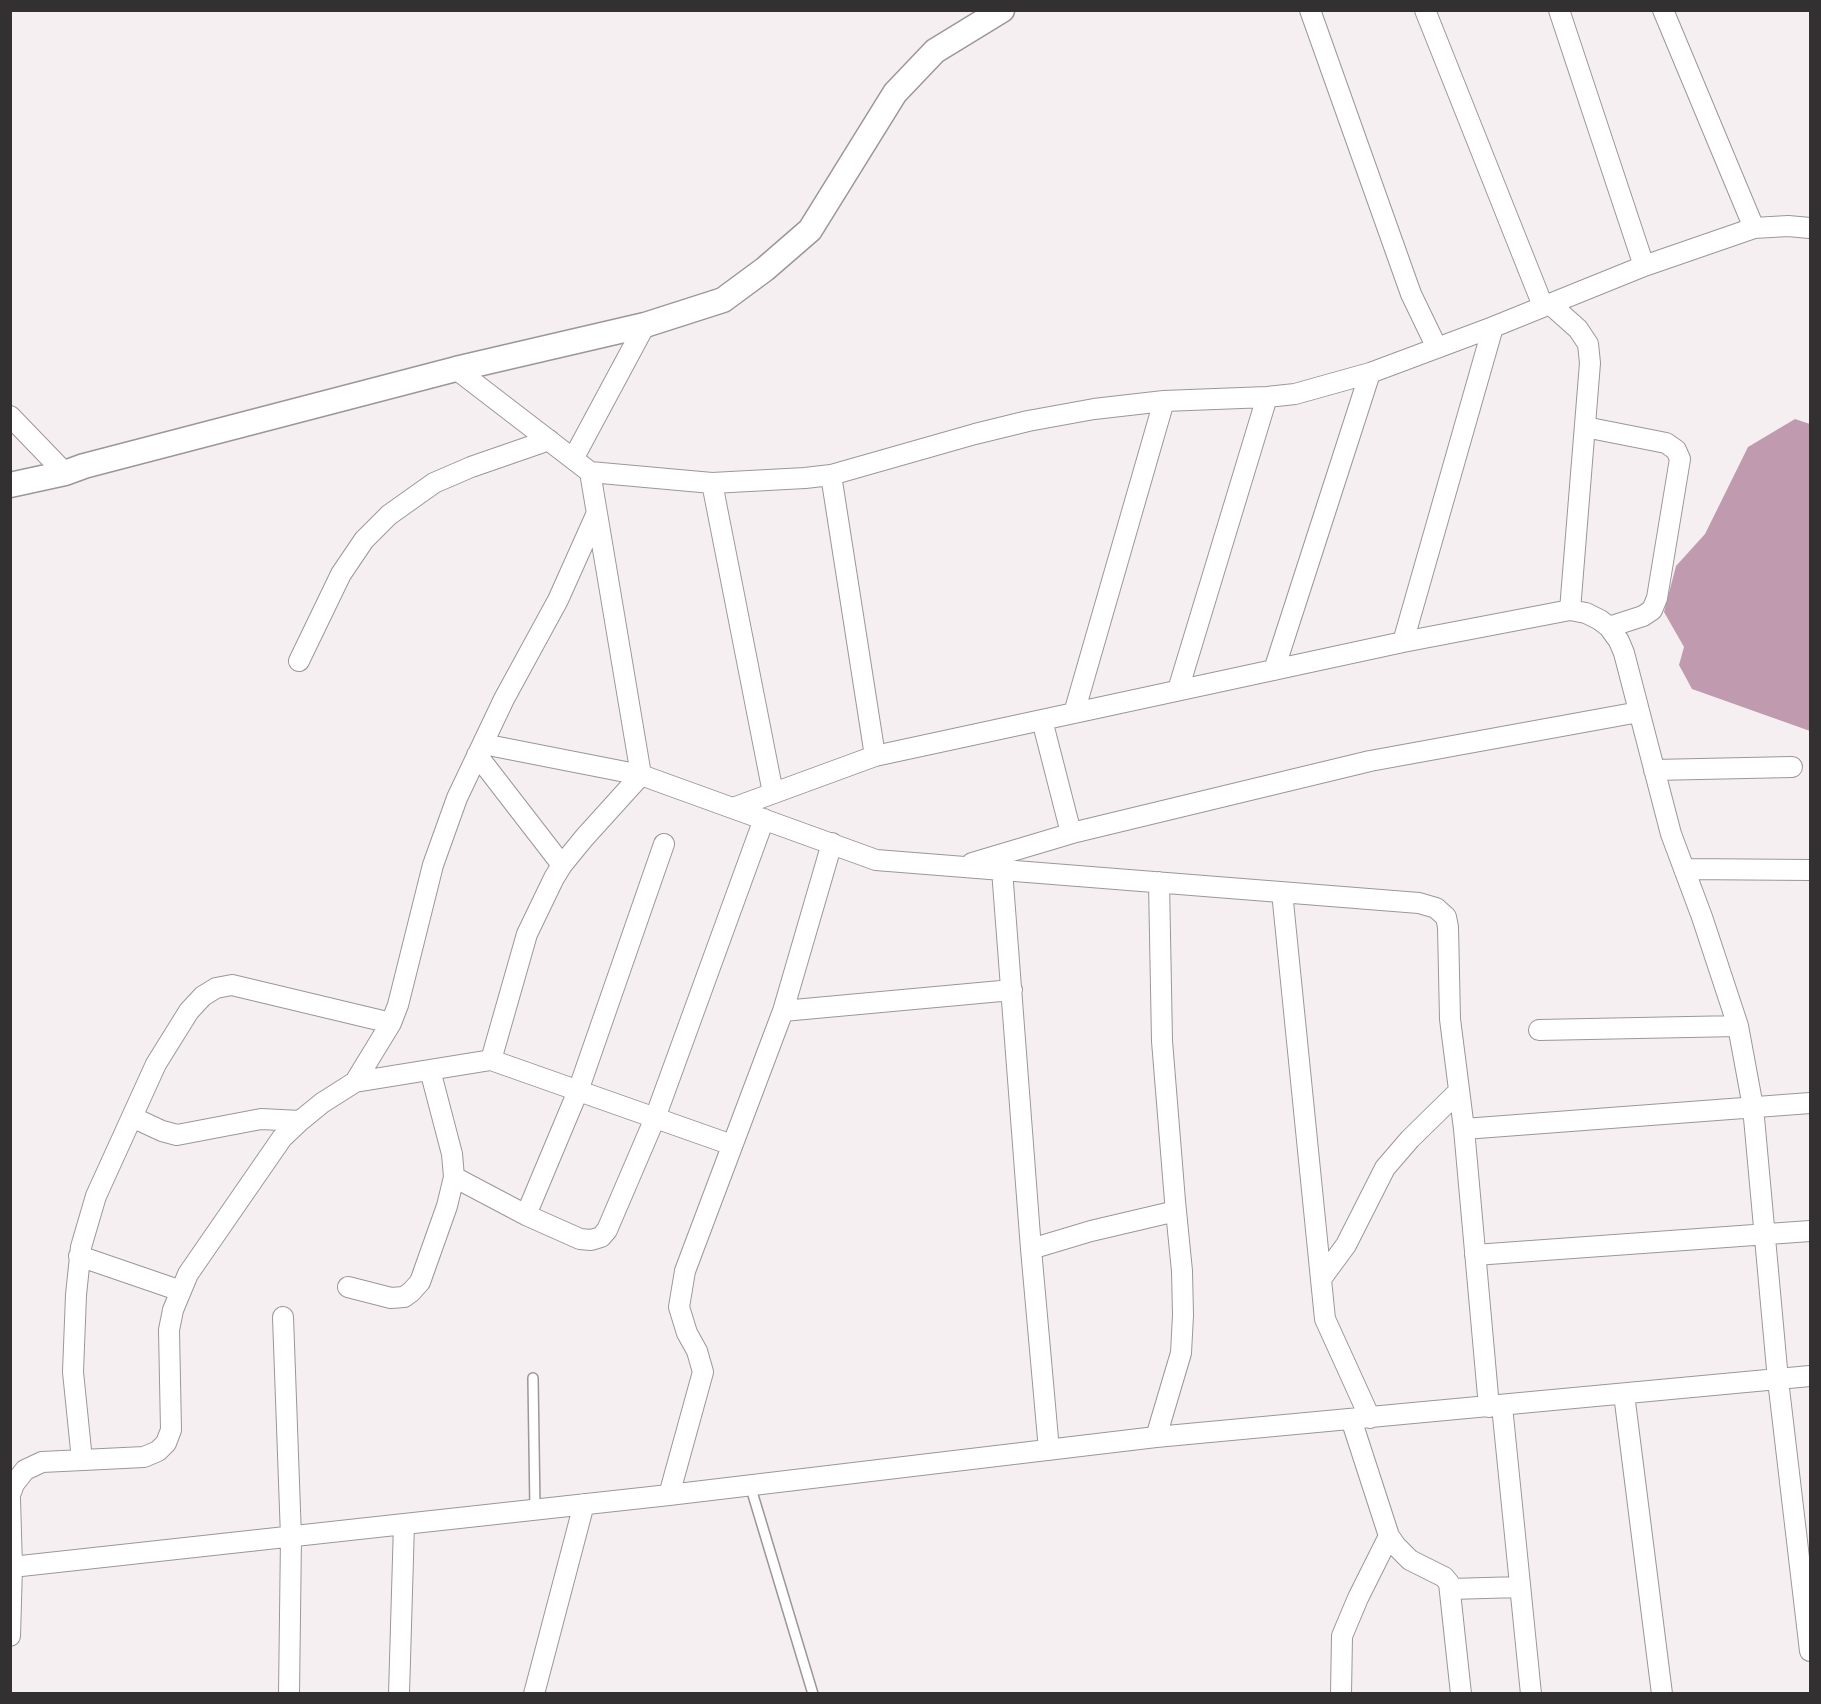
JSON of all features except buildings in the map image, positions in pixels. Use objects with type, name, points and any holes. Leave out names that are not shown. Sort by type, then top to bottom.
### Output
[{"type":"street","points":[[10,485],[65,473],[84,466],[456,369],[645,325],[723,300],[765,269],[810,230],[895,93],[935,51],[1002,10]]},
{"type":"street","points":[[1310,10],[1412,294],[1437,348]]},
{"type":"street","points":[[1425,10],[1546,305],[1578,329],[1588,344],[1590,363],[1570,610]]},
{"type":"street","points":[[1558,10],[1644,266]]},
{"type":"street","points":[[1663,10],[1754,228]]},
{"type":"street","points":[[456,369],[590,472],[712,483],[805,478],[831,475],[1028,421],[1094,409],[1164,401],[1295,394],[1370,373],[1493,327],[1644,266],[1754,228],[1788,226],[1810,228]]},
{"type":"street","points":[[573,459],[645,325]]},
{"type":"street","points":[[1403,642],[1493,327]]},
{"type":"street","points":[[1274,670],[1370,373]]},
{"type":"street","points":[[1178,690],[1267,397]]},
{"type":"street","points":[[1074,713],[1164,401]]},
{"type":"street","points":[[10,416],[65,473]]},
{"type":"street","points":[[1584,427],[1666,443],[1676,450],[1680,459],[1657,598],[1652,610],[1643,616],[1610,627]]},
{"type":"street","points":[[299,661],[341,574],[364,540],[389,515],[434,483],[471,467],[549,441]]},
{"type":"street","points":[[590,472],[640,775]]},
{"type":"street","points":[[831,475],[875,756]]},
{"type":"street","points":[[712,483],[773,793]]},
{"type":"street","points":[[355,1083],[392,1023],[406,977],[433,865],[457,798],[504,699],[558,600],[597,515]]},
{"type":"street","points":[[733,808],[875,756],[1403,642],[1570,610],[1586,613],[1610,627],[1624,653],[1671,834],[1702,917],[1738,1026],[1754,1107],[1778,1380],[1810,1651]]},
{"type":"street","points":[[963,866],[1071,833],[1371,762],[1639,712]]},
{"type":"street","points":[[1042,720],[1071,833]]},
{"type":"street","points":[[480,749],[640,775],[876,860],[1419,903],[1436,908],[1446,917],[1448,927],[1450,1019],[1464,1129],[1475,1255],[1520,1587],[1531,1694]]},
{"type":"street","points":[[480,749],[562,865]]},
{"type":"street","points":[[1654,770],[1792,767]]},
{"type":"street","points":[[491,1059],[527,934],[541,904],[562,865],[640,775]]},
{"type":"street","points":[[454,1176],[526,1215],[580,1239],[591,1240],[601,1237],[607,1230],[655,1118],[764,819]]},
{"type":"street","points":[[669,1495],[703,1372],[679,1307],[685,1271],[783,1011],[832,843]]},
{"type":"street","points":[[526,1215],[578,1090],[664,844]]},
{"type":"street","points":[[1684,869],[1810,870]]},
{"type":"street","points":[[1002,870],[1049,1450]]},
{"type":"street","points":[[1156,1437],[1181,1353],[1182,1271],[1162,1041],[1159,882]]},
{"type":"street","points":[[1282,892],[1325,1319],[1361,1419],[1389,1536],[1410,1560],[1444,1577],[1449,1583],[1461,1694]]},
{"type":"street","points":[[82,1460],[73,1372],[79,1256],[96,1196],[156,1064],[189,1011],[203,996],[216,988],[232,985],[392,1023]]},
{"type":"street","points":[[783,1011],[1012,990]]},
{"type":"street","points":[[1539,1030],[1738,1026]]},
{"type":"street","points":[[10,1636],[12,1567],[10,1497],[14,1484],[26,1470],[42,1462],[144,1457],[158,1451],[166,1443],[171,1430],[169,1330],[173,1310],[188,1274],[282,1138],[322,1103],[355,1083],[491,1059],[732,1145]]},
{"type":"street","points":[[348,1287],[392,1298],[404,1297],[420,1282],[447,1206],[454,1176],[452,1154],[430,1070]]},
{"type":"street","points":[[1321,1279],[1346,1245],[1385,1168],[1410,1139],[1459,1091]]},
{"type":"street","points":[[1464,1129],[1810,1103]]},
{"type":"street","points":[[132,1117],[162,1131],[177,1135],[261,1119],[300,1121]]},
{"type":"street","points":[[1031,1249],[1091,1231],[1176,1211]]},
{"type":"street","points":[[1475,1255],[1810,1231]]},
{"type":"street","points":[[79,1256],[181,1291]]},
{"type":"street","points":[[283,1317],[291,1537],[289,1694]]},
{"type":"street","points":[[12,1567],[669,1495],[1156,1437],[1810,1376]]},
{"type":"street","points":[[1624,1394],[1662,1694]]},
{"type":"street","points":[[534,1694],[584,1504]]},
{"type":"street","points":[[399,1694],[404,1524]]},
{"type":"street","points":[[1341,1694],[1342,1636],[1389,1536]]},
{"type":"street","points":[[1450,1589],[1520,1587]]},
{"type":"lane","points":[[533,1378],[536,1510]]},
{"type":"lane","points":[[750,1485],[813,1694]]},
{"type":"shaded area","points":[[1795,419],[1810,424],[1810,731],[1692,689],[1679,665],[1684,647],[1664,612],[1676,566],[1705,534],[1748,447]]}]
